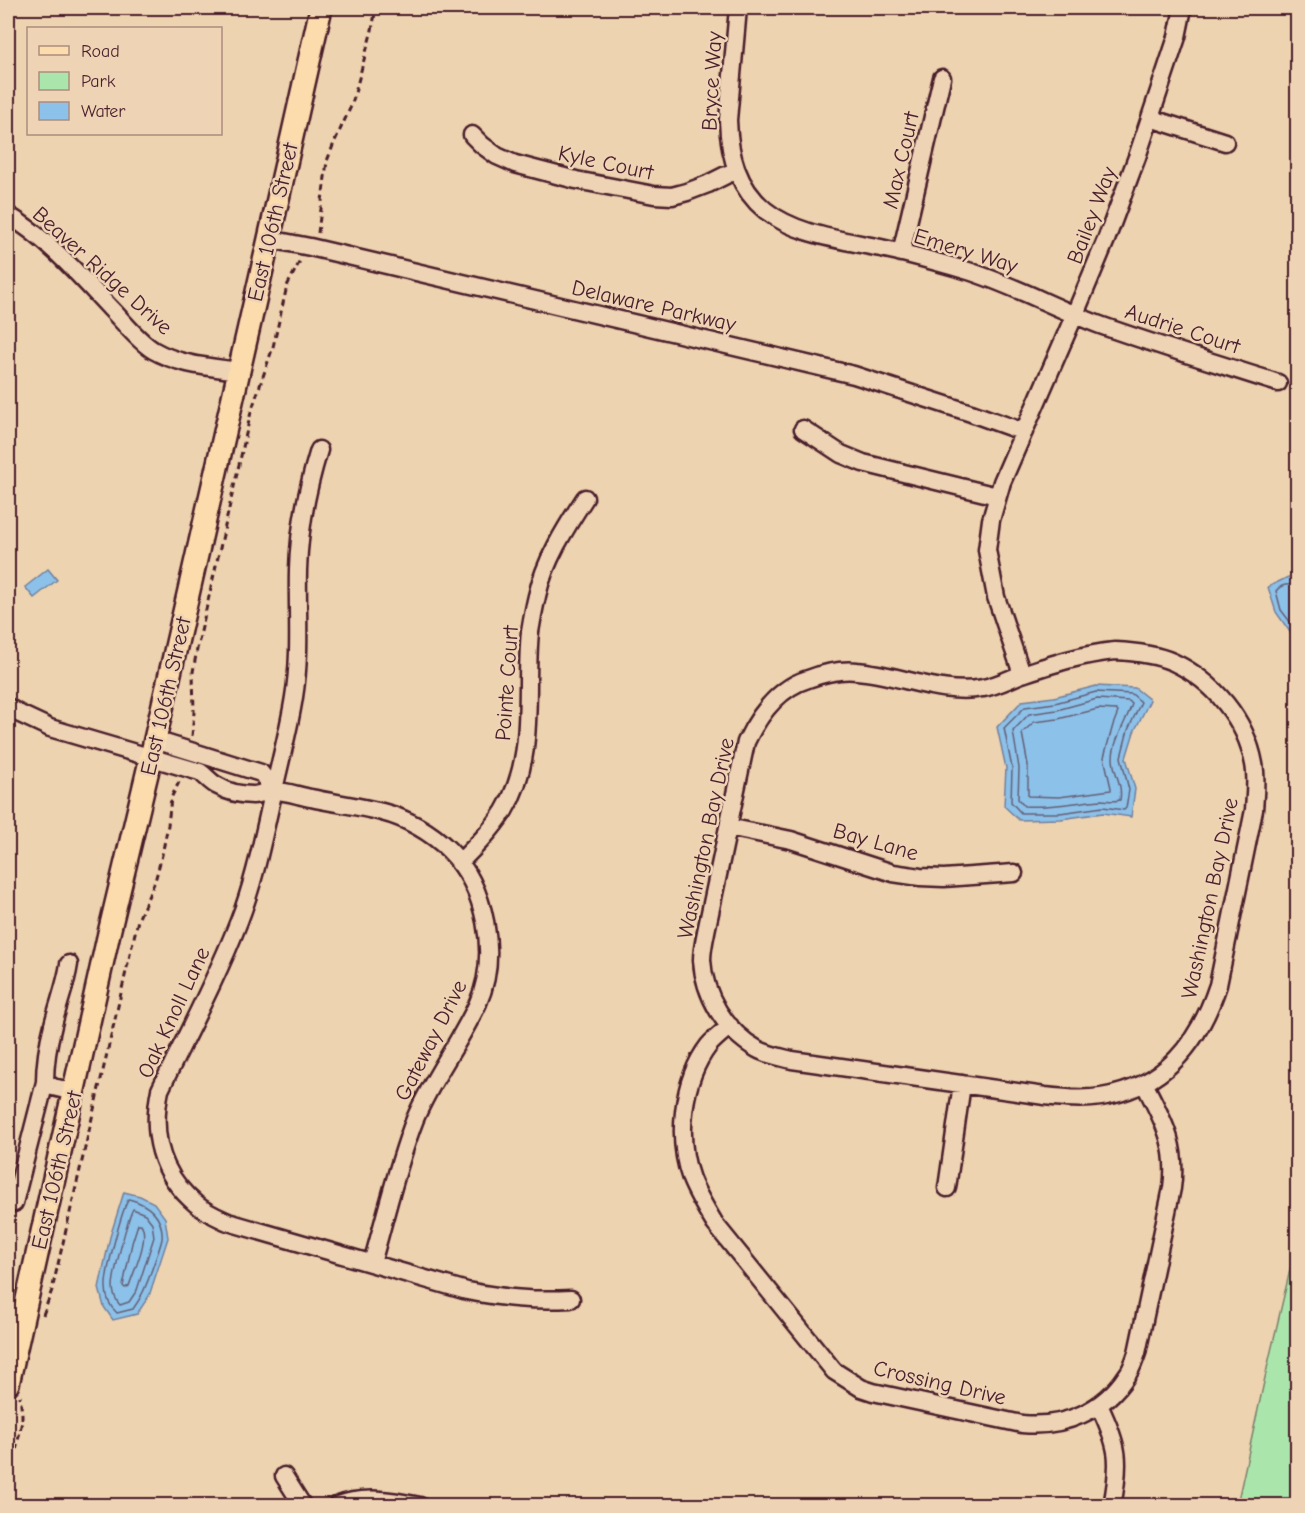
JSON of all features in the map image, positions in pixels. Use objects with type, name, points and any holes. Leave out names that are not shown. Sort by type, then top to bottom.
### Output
[{"type":"main road","name":"East 106th Street","points":[[14,1390],[74,1092],[321,8]]},
{"type":"street","name":"Bryce Way","points":[[738,8],[728,120],[728,139],[736,170],[751,195],[781,220],[802,229],[841,239]]},
{"type":"street","name":"Bailey Way","points":[[1022,674],[996,597],[987,550],[991,520],[997,496],[1106,240],[1137,157],[1177,37],[1183,8]]},
{"type":"street","name":"Max Court","points":[[901,253],[942,78]]},
{"type":"street","points":[[1150,118],[1225,142]]},
{"type":"street","name":"Kyle Court","points":[[472,135],[497,156],[515,164],[576,180],[654,195],[672,196],[687,192],[736,170]]},
{"type":"street","name":"Beaver Ridge Drive","points":[[8,215],[59,254],[153,350],[189,364],[238,371]]},
{"type":"street","name":"Delaware Parkway","points":[[269,239],[854,375],[971,412],[1024,432]]},
{"type":"street","name":"Emery Way","points":[[841,239],[966,270],[1031,294],[1075,314]]},
{"type":"street","name":"Audrie Court","points":[[1075,314],[1278,383]]},
{"type":"street","points":[[803,429],[841,454],[862,463],[997,496]]},
{"type":"street","name":"Oak Knoll Lane","points":[[319,450],[307,495],[300,537],[298,670],[288,727],[256,870],[240,920],[160,1089],[157,1115],[159,1148],[165,1163],[185,1194],[196,1204],[228,1222],[467,1291],[526,1300],[571,1299]]},
{"type":"street","name":"Pointe Court","points":[[459,863],[504,811],[513,792],[525,748],[530,633],[537,595],[542,577],[559,541],[585,498]]},
{"type":"street","name":"Washington Bay Drive","points":[[1124,651],[1153,655],[1173,662],[1210,687],[1224,701],[1247,739],[1254,764],[1256,784],[1254,810],[1218,984],[1204,1021],[1187,1047],[1171,1065],[1144,1083],[1124,1092],[1100,1098],[1075,1099],[792,1060],[757,1049],[742,1039],[711,998],[704,978],[702,957],[746,742],[765,709],[797,682],[827,672],[859,671],[962,690],[985,688],[1022,674],[1094,653],[1124,651]]},
{"type":"street","name":"Gateway Drive","points":[[8,707],[50,728],[153,749],[186,759],[261,773],[274,790]]},
{"type":"street","name":"Gateway Drive","points":[[186,759],[217,786],[239,794],[255,795],[274,790],[401,818],[418,827],[449,850],[475,887],[484,916],[488,944],[484,982],[474,1010],[425,1096],[406,1142],[372,1263]]},
{"type":"street","name":"Bay Lane","points":[[728,827],[791,840],[893,873],[944,878],[1014,873]]},
{"type":"street","points":[[14,1203],[45,1082],[47,1053],[69,964]]},
{"type":"street","name":"Crossing Drive","points":[[730,1026],[710,1045],[692,1079],[687,1095],[683,1128],[691,1178],[715,1224],[834,1371],[867,1390],[1022,1424],[1039,1425],[1077,1418],[1099,1405],[1114,1392],[1129,1373],[1137,1353],[1174,1170],[1171,1141],[1144,1083]]},
{"type":"street","points":[[45,1082],[53,1087],[74,1092]]},
{"type":"street","points":[[947,1188],[962,1084]]},
{"type":"street","points":[[1099,1405],[1110,1428],[1117,1454],[1118,1473],[1112,1506]]},
{"type":"street","points":[[284,1476],[303,1506]]},
{"type":"street","points":[[336,1506],[345,1502],[367,1499],[394,1500],[420,1506]]},
{"type":"path","points":[[318,235],[327,161],[352,104],[376,8]]},
{"type":"path","points":[[40,1321],[52,1290],[138,920],[155,881],[168,825],[171,798],[179,782],[192,734],[193,672],[197,649],[251,412],[273,347],[287,286],[301,258]]},
{"type":"path","points":[[8,1491],[22,1421],[14,1390]]},
{"type":"green space","points":[[1297,1240],[1297,1505],[1237,1505],[1268,1364]]},
{"type":"water","points":[[48,569],[57,580],[34,598],[25,587]]},
{"type":"water","points":[[1288,577],[1297,579],[1297,642],[1276,612],[1268,587]]},
{"type":"water","points":[[1096,686],[1135,688],[1150,700],[1134,732],[1126,758],[1135,789],[1131,817],[1103,813],[1061,819],[1019,820],[1004,806],[1006,768],[997,727],[1022,701],[1054,697]]},
{"type":"water","points":[[124,1192],[154,1203],[165,1218],[168,1238],[149,1296],[137,1314],[113,1320],[104,1307],[99,1288],[110,1237]]}]
